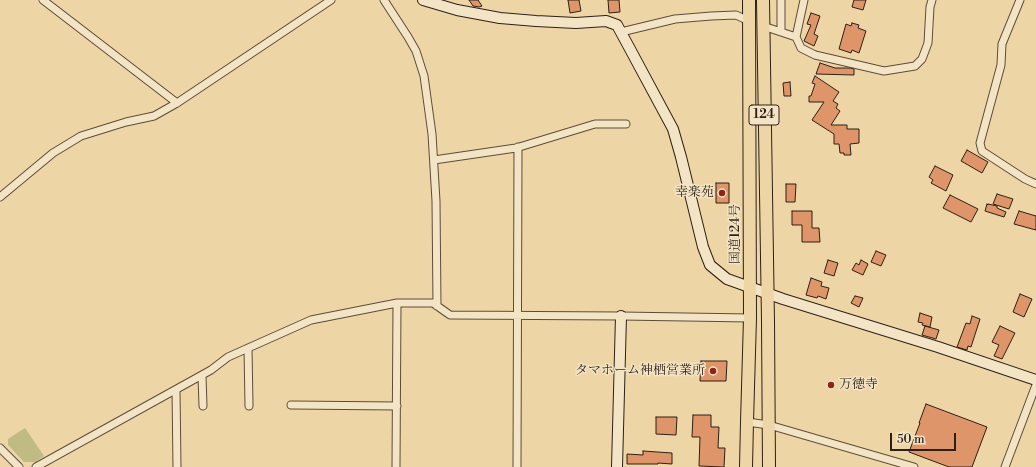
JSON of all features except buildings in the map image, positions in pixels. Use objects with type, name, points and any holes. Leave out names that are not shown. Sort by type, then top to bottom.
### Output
[{"type":"highway","name":"国道124号","points":[[746,467],[750,318],[749,0]]},
{"type":"highway","name":"124","points":[[763,0],[769,467]]},
{"type":"street","points":[[43,0],[177,103]]},
{"type":"street","points":[[0,196],[53,153],[81,136],[126,122],[154,116],[177,103],[331,0]]},
{"type":"street","points":[[384,0],[416,51],[424,76],[434,160],[438,306]]},
{"type":"street","points":[[423,0],[458,10],[500,18],[576,23],[606,22],[617,26],[673,129],[703,247],[710,265],[727,279],[767,292],[783,299],[938,346],[1036,380]]},
{"type":"street","points":[[781,0],[781,32]]},
{"type":"street","points":[[804,0],[796,37],[801,48],[815,54],[884,71],[914,66],[922,59],[928,43],[930,7],[932,0]]},
{"type":"street","points":[[1020,0],[1002,44],[1001,64],[980,143],[982,151],[1025,179],[1036,184]]},
{"type":"street","points":[[621,32],[675,20],[736,15],[796,37]]},
{"type":"street","points":[[434,160],[518,147],[595,124],[626,124]]},
{"type":"street","points":[[517,467],[518,147]]},
{"type":"street","points":[[396,467],[397,303]]},
{"type":"street","points":[[36,467],[202,376],[228,357],[311,320],[397,303],[433,303],[450,315],[750,318]]},
{"type":"street","points":[[617,467],[621,316]]},
{"type":"street","points":[[248,348],[249,406]]},
{"type":"street","points":[[202,376],[203,406]]},
{"type":"street","points":[[1005,467],[1036,385]]},
{"type":"street","points":[[176,390],[177,467]]},
{"type":"street","points":[[291,405],[397,406]]},
{"type":"street","points":[[747,422],[769,425],[893,464],[914,467]]},
{"type":"street","points":[[0,448],[19,467]]},
{"type":"shaded area","points":[[25,428],[44,456],[35,462],[24,462],[8,445],[8,439]]},
{"type":"place","name":"幸楽苑","points":[[722,193]]},
{"type":"place","name":"タマホーム神栖営業所","points":[[713,371]]},
{"type":"place","name":"万徳寺","points":[[831,385]]}]
